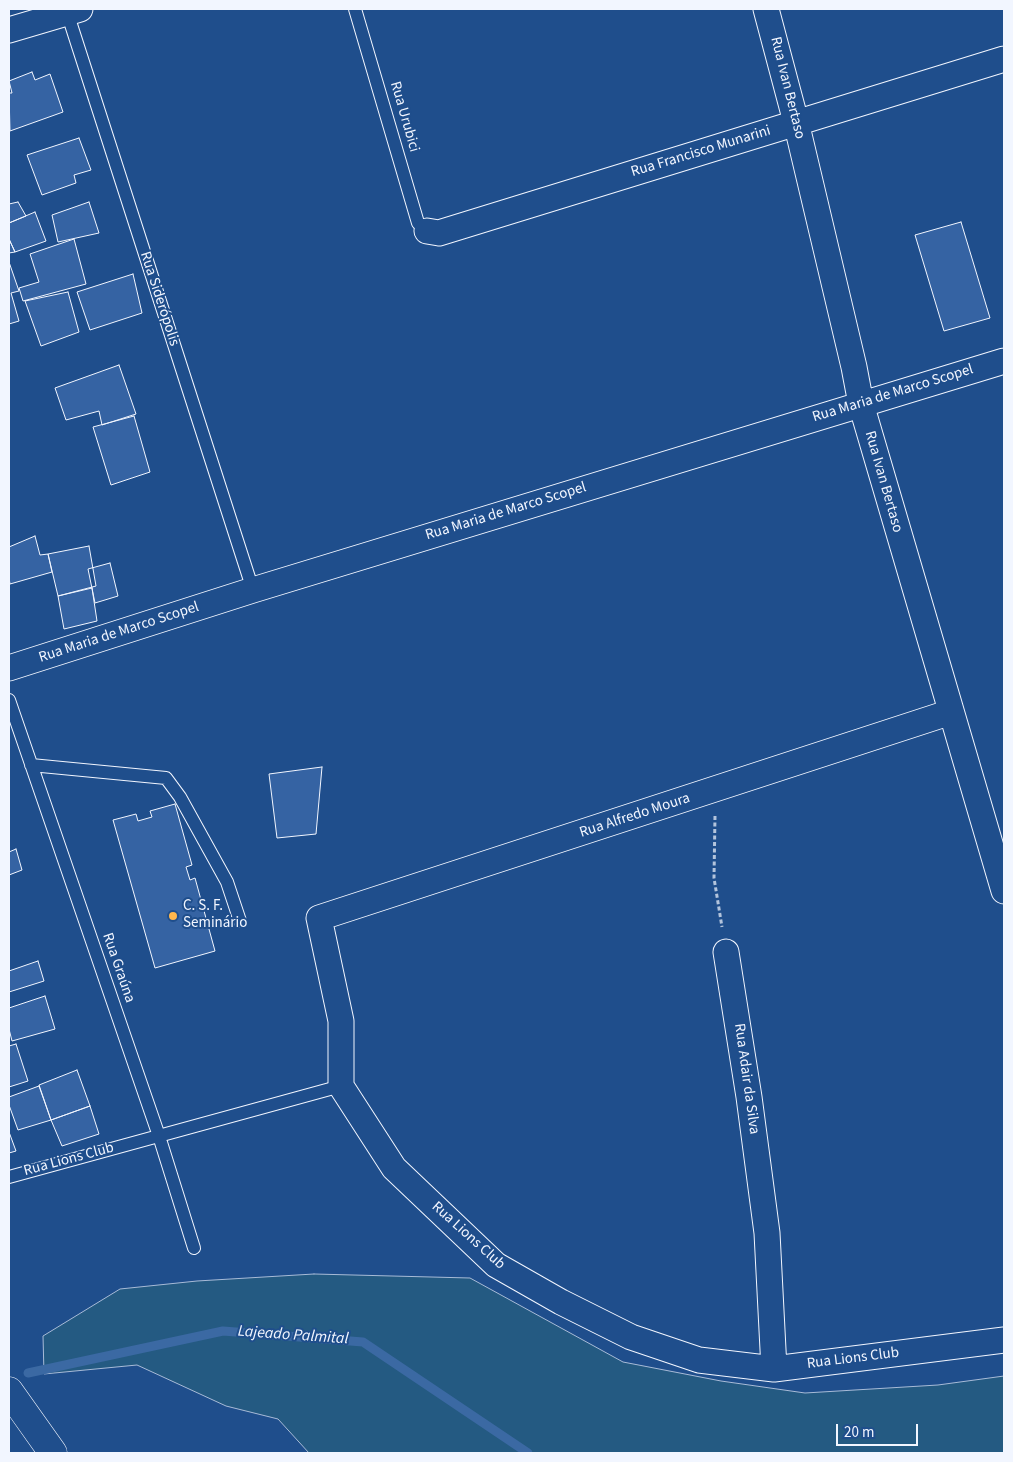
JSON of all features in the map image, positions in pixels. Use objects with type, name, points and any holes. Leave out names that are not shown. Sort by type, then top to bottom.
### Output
[{"type":"street","name":"Rua Ivan Bertaso","points":[[766,9],[796,122],[854,367],[860,404],[1004,891]]},
{"type":"street","points":[[9,30],[71,10]]},
{"type":"street","name":"Rua Francisco Munarini","points":[[426,231],[439,233],[1004,59]]},
{"type":"street","name":"Rua Maria de Marco Scopel","points":[[9,668],[253,590],[1004,361]]},
{"type":"street","name":"Rua Alfredo Moura","points":[[341,1086],[341,1022],[319,918],[951,712]]},
{"type":"street","name":"Rua Adair da Silva","points":[[726,952],[749,1097],[767,1233],[774,1369]]},
{"type":"street","name":"Rua Lions Club","points":[[341,1086],[394,1168],[496,1265],[630,1337],[699,1360],[774,1369],[1004,1340]]},
{"type":"street","points":[[9,1391],[54,1453]]},
{"type":"lane","name":"Rua Urubici","points":[[356,9],[418,223],[426,231]]},
{"type":"lane","name":"Rua Siderópolis","points":[[71,10],[253,590]]},
{"type":"lane","name":"Rua Graúna","points":[[9,700],[159,1136],[194,1248]]},
{"type":"lane","points":[[31,765],[166,778],[180,797],[227,882],[240,921]]},
{"type":"lane","name":"Rua Lions Club","points":[[9,1177],[341,1086]]},
{"type":"path","points":[[715,790],[714,878],[726,952]]},
{"type":"shaded area","points":[[314,1274],[470,1278],[623,1362],[721,1381],[805,1393],[938,1385],[1004,1376],[1004,1453],[309,1453],[278,1419],[226,1406],[137,1365],[44,1374],[43,1336],[120,1289],[197,1281]]},
{"type":"building","points":[[32,72],[35,80],[50,74],[63,112],[10,131],[9,93],[12,93],[9,81]]},
{"type":"building","points":[[79,138],[91,170],[74,175],[76,183],[42,195],[27,155]]},
{"type":"building","points":[[18,202],[26,216],[9,223],[9,204]]},
{"type":"building","points":[[89,202],[99,233],[58,242],[52,215]]},
{"type":"building","points":[[35,212],[46,241],[15,252],[9,239],[9,223]]},
{"type":"building","points":[[961,222],[990,318],[944,331],[915,235]]},
{"type":"building","points":[[9,239],[15,252],[9,253]]},
{"type":"building","points":[[74,239],[86,284],[23,301],[19,288],[39,282],[30,254]]},
{"type":"building","points":[[9,262],[19,291],[11,293],[19,321],[9,324]]},
{"type":"building","points":[[133,274],[142,313],[90,330],[77,292]]},
{"type":"building","points":[[68,292],[79,332],[41,346],[25,301]]},
{"type":"building","points":[[119,365],[136,414],[102,425],[99,411],[66,420],[55,388]]},
{"type":"building","points":[[134,416],[150,472],[111,485],[93,427]]},
{"type":"building","points":[[35,536],[40,555],[48,554],[52,572],[10,584],[9,547]]},
{"type":"building","points":[[89,546],[96,586],[58,596],[48,554]]},
{"type":"building","points":[[110,563],[118,596],[95,603],[88,569]]},
{"type":"building","points":[[92,588],[97,621],[64,629],[58,596]]},
{"type":"building","points":[[322,767],[316,834],[277,838],[269,774]]},
{"type":"building","name":"C. S. F. Seminário","points":[[175,804],[192,865],[186,867],[190,880],[195,878],[215,951],[155,968],[113,820],[136,814],[138,821],[152,817],[150,811]]},
{"type":"building","points":[[16,849],[22,870],[9,875],[9,852]]},
{"type":"building","points":[[38,961],[44,981],[9,992],[9,971]]},
{"type":"building","points":[[45,996],[55,1029],[12,1041],[9,1029],[9,1008]]},
{"type":"building","points":[[16,1044],[28,1081],[9,1087],[9,1046]]},
{"type":"building","points":[[77,1070],[90,1106],[51,1120],[39,1085]]},
{"type":"building","points":[[39,1086],[51,1120],[18,1130],[9,1105],[9,1097]]},
{"type":"building","points":[[90,1106],[99,1134],[62,1146],[51,1120]]},
{"type":"building","points":[[9,1132],[16,1151],[9,1153]]},
{"type":"waterway","name":"Lajeado Palmital","points":[[28,1373],[223,1331],[363,1342],[528,1453]]},
{"type":"place","name":"C. S. F. Seminário","points":[[173,916]]}]
